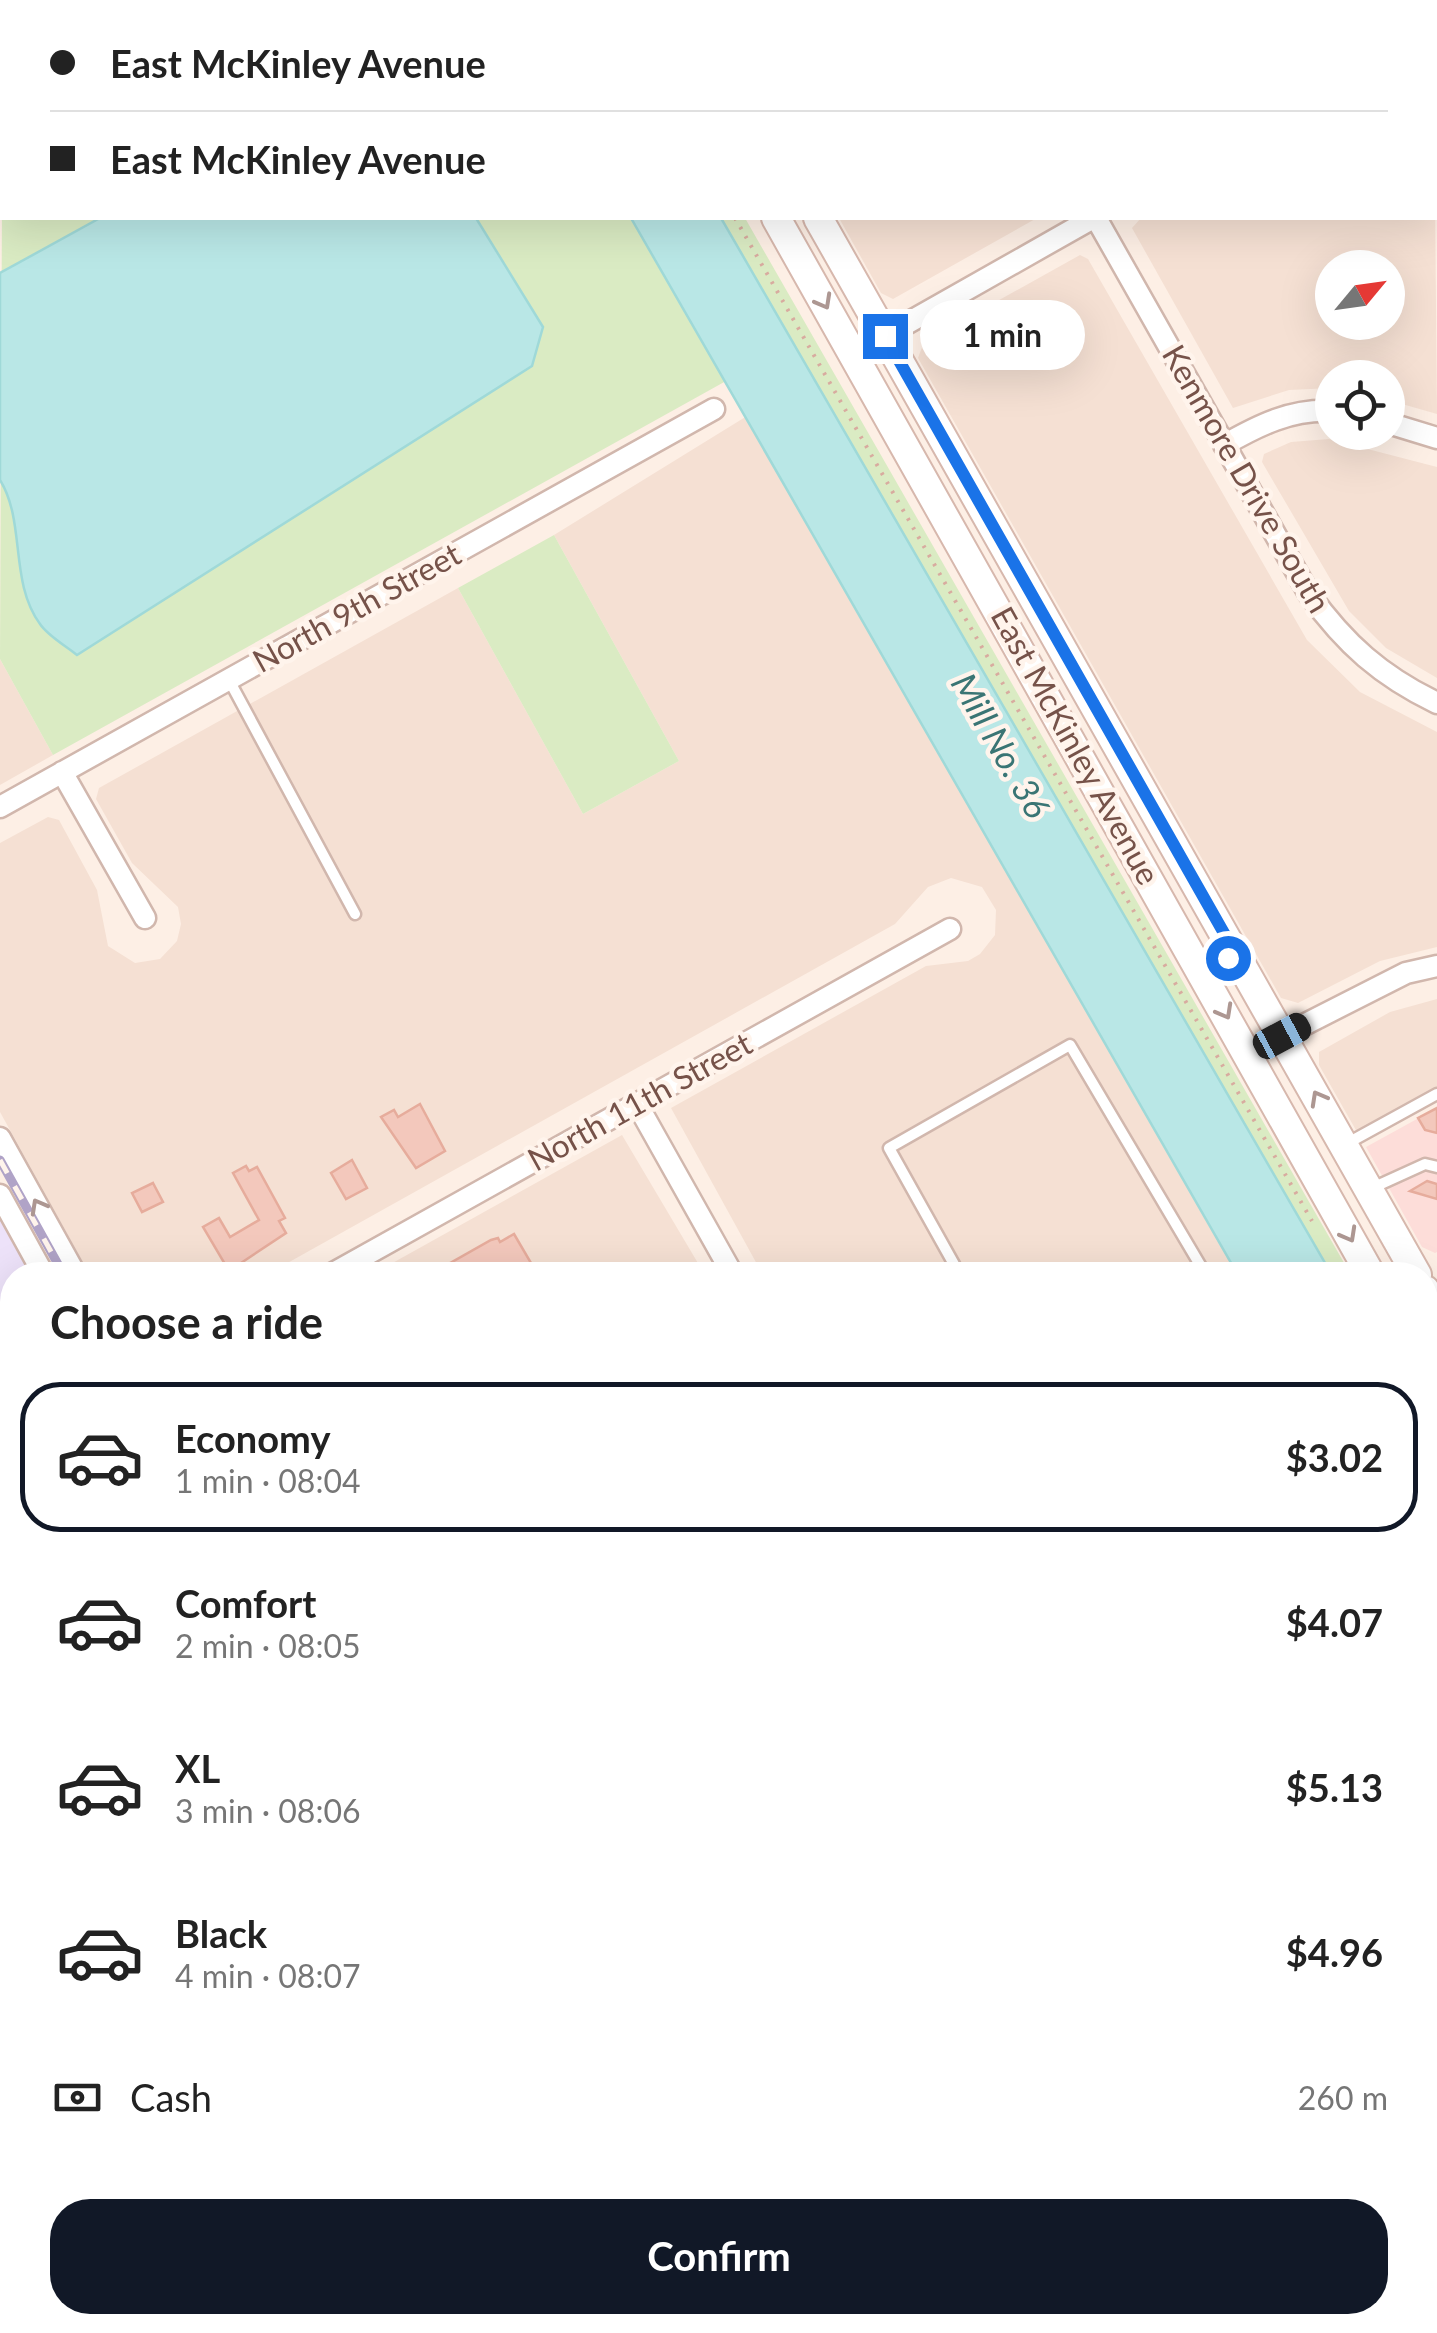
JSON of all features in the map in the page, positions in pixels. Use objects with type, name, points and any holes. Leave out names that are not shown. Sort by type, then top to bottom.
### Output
[{"type":"main road","name":"East McKinley Avenue","points":[[777,220],[1365,1262]]},
{"type":"main road","name":"East McKinley Avenue","points":[[819,220],[1410,1262]]},
{"type":"main road","points":[[1125,834],[1176,888],[1219,955],[1237,956]]},
{"type":"street","points":[[853,354],[1090,220]]},
{"type":"street","name":"Kenmore Drive South","points":[[1095,220],[1309,594],[1342,639],[1378,671],[1437,703]]},
{"type":"street","name":"North 9th Street","points":[[0,807],[714,408]]},
{"type":"street","points":[[1224,445],[1262,424],[1297,412],[1315,411]]},
{"type":"street","points":[[1405,428],[1437,438]]},
{"type":"street","points":[[62,772],[145,918]]},
{"type":"street","name":"North 11th Street","points":[[353,1262],[950,929]]},
{"type":"street","points":[[1282,1036],[1406,972],[1437,966]]},
{"type":"street","points":[[637,1104],[726,1262]]},
{"type":"street","points":[[0,1138],[69,1262]]},
{"type":"street","points":[[0,1195],[37,1262]]},
{"type":"lane","points":[[228,679],[355,914]]},
{"type":"lane","points":[[953,1262],[888,1148],[1070,1045],[1198,1262]]},
{"type":"lane","points":[[1344,1145],[1437,1094]]},
{"type":"lane","points":[[1369,1190],[1425,1164],[1437,1168]]},
{"type":"path","points":[[735,220],[1318,1229]]},
{"type":"shaded area","points":[[840,220],[1033,220],[893,299],[881,293]]},
{"type":"shaded area","points":[[1139,220],[1435,220],[1437,414],[1405,405],[1405,360],[1315,360],[1315,389],[1289,390],[1233,408],[1132,228]]},
{"type":"shaded area","points":[[1080,255],[1088,259],[1307,640],[1360,692],[1437,732],[1437,947],[1380,961],[1298,1003],[1281,998],[918,358],[924,342]]},
{"type":"shaded area","points":[[747,416],[1231,1262],[756,1262],[671,1108],[926,966],[968,961],[980,954],[995,935],[996,910],[982,887],[951,878],[928,887],[895,924],[289,1262],[83,1262],[0,1112],[0,843],[48,817],[59,820],[97,890],[108,946],[135,963],[160,959],[177,941],[181,924],[178,907],[132,863],[96,799],[99,788],[458,588],[583,814],[679,761],[554,535]]},
{"type":"shaded area","points":[[1315,440],[1315,450],[1371,450],[1437,467],[1437,678],[1386,648],[1349,611],[1262,462],[1264,454],[1291,442]]},
{"type":"shaded area","points":[[0,659],[53,755],[0,785]]},
{"type":"shaded area","points":[[1437,999],[1437,1088],[1357,1132],[1319,1065],[1319,1052],[1390,1012]]},
{"type":"shaded area","points":[[1437,1108],[1435,1253],[1422,1247],[1366,1147]]},
{"type":"shaded area","points":[[622,1135],[697,1262],[394,1262]]},
{"type":"shaded area","points":[[0,1218],[24,1262],[0,1262]]},
{"type":"green space","points":[[2,220],[632,220],[726,381],[53,755],[0,659]]},
{"type":"green space","points":[[722,220],[746,220],[1344,1262],[1324,1262]]},
{"type":"green space","points":[[554,535],[679,761],[583,814],[458,588]]},
{"type":"water","points":[[96,220],[477,220],[543,327],[532,366],[77,655],[43,628],[30,607],[13,514],[0,480],[0,273]]},
{"type":"water","name":"Mill No. 36","points":[[632,220],[722,220],[1324,1262],[1231,1262]]},
{"type":"building","points":[[420,1104],[445,1151],[416,1168],[381,1117],[394,1110],[398,1117]]},
{"type":"building","points":[[1437,1108],[1437,1133],[1425,1130],[1418,1118]]},
{"type":"building","points":[[352,1160],[367,1188],[346,1199],[331,1173]]},
{"type":"building","points":[[246,1166],[249,1171],[257,1167],[285,1218],[279,1221],[286,1233],[242,1262],[224,1262],[203,1227],[219,1218],[230,1237],[259,1220],[233,1173]]},
{"type":"building","points":[[1427,1181],[1437,1184],[1437,1199],[1410,1191]]},
{"type":"building","points":[[153,1183],[163,1202],[142,1212],[132,1193]]},
{"type":"building","points":[[514,1234],[530,1262],[452,1262],[491,1240],[498,1238],[500,1242]]},
{"type":"railway","points":[[0,1160],[57,1262]]},
{"type":"route","points":[[885,336],[1237,956],[1228,958]]}]
